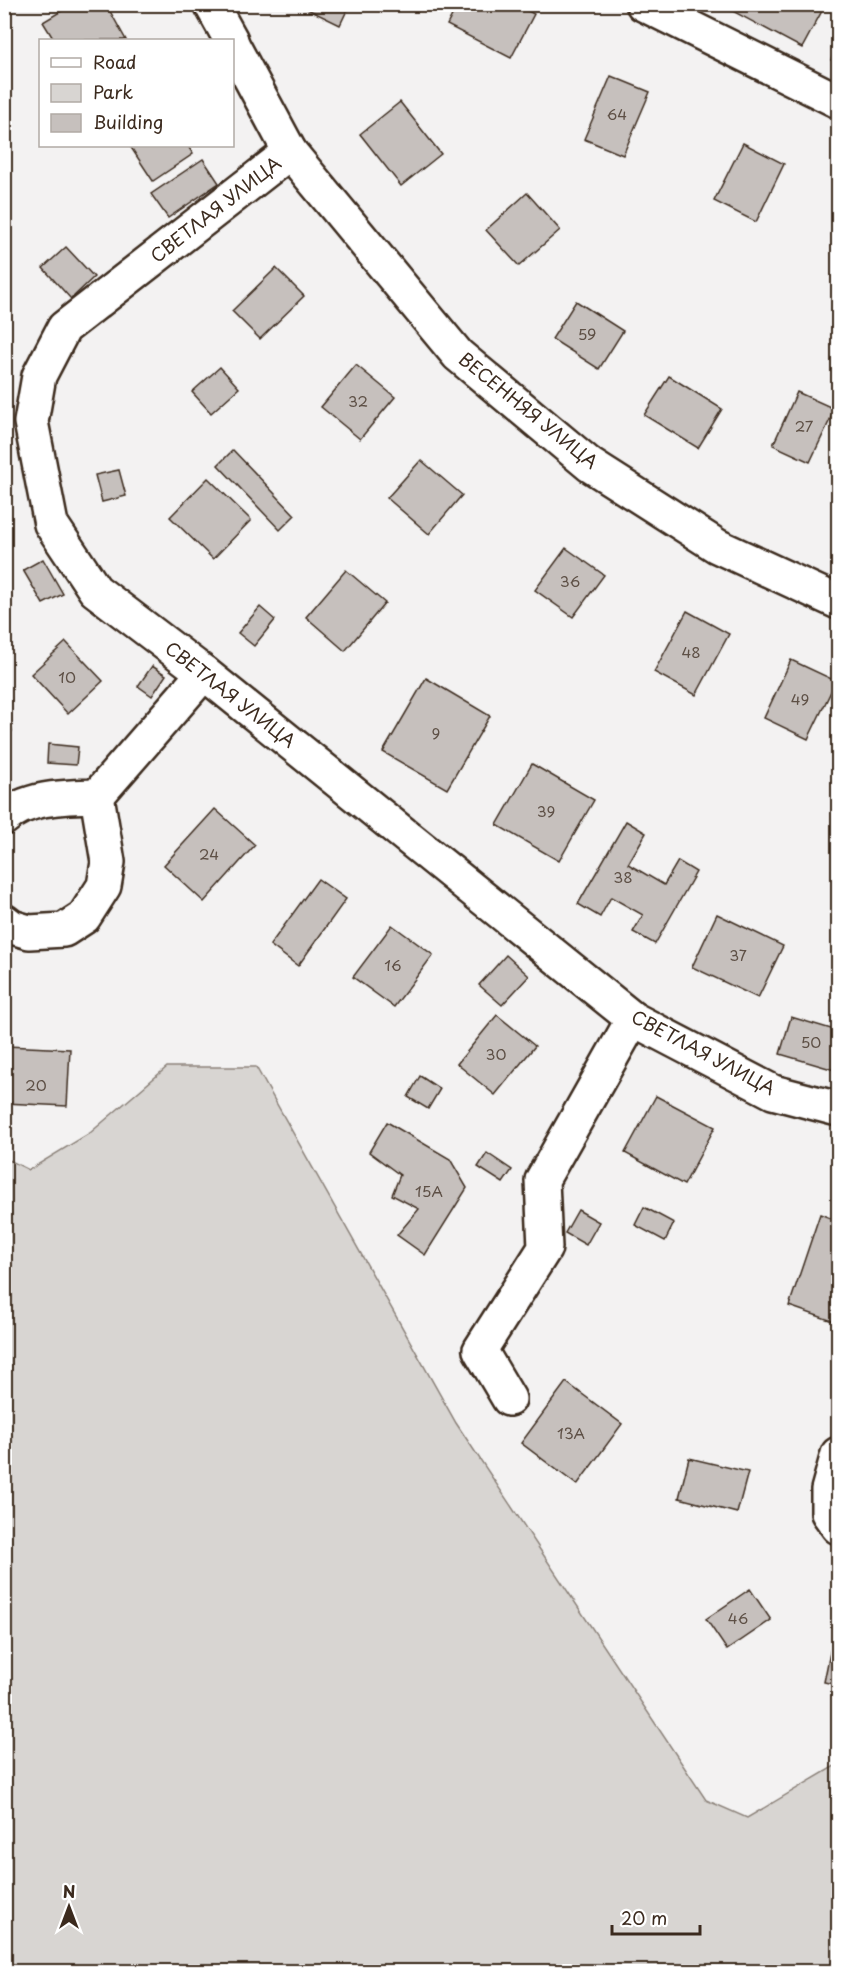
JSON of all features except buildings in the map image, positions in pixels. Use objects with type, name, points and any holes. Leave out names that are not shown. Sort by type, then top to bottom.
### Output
[{"type":"street","name":"ВЕСЕННЯЯ УЛИЦА","points":[[211,4],[230,39]]},
{"type":"street","points":[[643,4],[838,100]]},
{"type":"street","name":"ВЕСЕННЯЯ УЛИЦА","points":[[234,46],[290,152],[458,355],[581,457],[717,546],[838,602]]},
{"type":"street","name":"СВЕТЛАЯ УЛИЦА","points":[[290,152],[64,328],[39,376],[32,422],[51,524],[95,590],[204,673],[633,1019],[773,1092],[838,1109]]},
{"type":"street","points":[[4,818],[13,810],[59,797],[97,796],[204,673]]},
{"type":"street","points":[[4,921],[12,927],[29,932],[64,930],[84,917],[104,886],[108,861],[97,796]]},
{"type":"street","points":[[510,1399],[480,1350],[545,1248],[542,1180],[633,1019]]},
{"type":"street","points":[[838,1454],[828,1491],[828,1513],[838,1527]]},
{"type":"green space","points":[[167,1067],[256,1067],[456,1423],[706,1800],[747,1818],[838,1764],[838,1971],[5,1971],[5,1158],[29,1170],[90,1133]]}]
